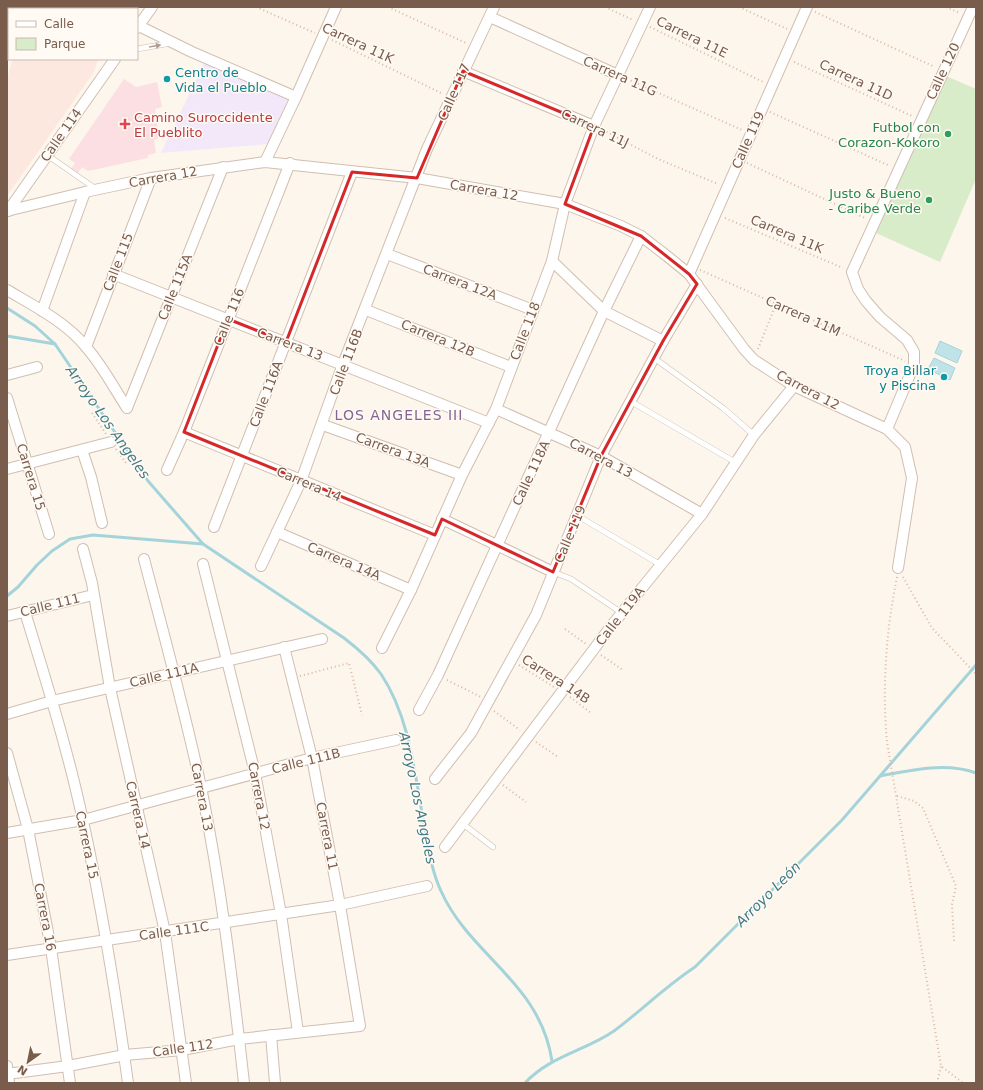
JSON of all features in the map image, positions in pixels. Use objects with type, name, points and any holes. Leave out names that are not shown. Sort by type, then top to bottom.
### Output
[{"type":"street","points":[[152,7],[138,27],[296,98]]},
{"type":"street","points":[[265,162],[296,98],[336,7]]},
{"type":"street","name":"Calle 117","points":[[417,178],[427,149],[494,7]]},
{"type":"street","name":"Calle 118","points":[[382,648],[411,590],[462,475],[496,409],[552,261],[565,204],[594,126],[650,7]]},
{"type":"street","name":"Calle 119","points":[[690,270],[807,8]]},
{"type":"street","name":"Calle 120","points":[[852,272],[971,12]]},
{"type":"street","name":"Carrera 11G","points":[[490,17],[618,75]]},
{"type":"street","name":"Calle 114","points":[[7,211],[114,60]]},
{"type":"street","name":"Carrera 11J","points":[[463,71],[594,126]]},
{"type":"street","name":"Carrera 12","points":[[7,211],[97,189],[151,178],[265,162],[417,178],[565,204],[621,226],[641,236],[690,270],[697,284],[744,349],[754,360],[794,386],[887,429]]},
{"type":"street","name":"Calle 116","points":[[167,470],[184,432],[290,164]]},
{"type":"street","name":"Calle 115A","points":[[86,346],[127,408],[222,167]]},
{"type":"street","name":"Calle 116A","points":[[214,527],[352,172]]},
{"type":"street","name":"Calle 115","points":[[86,346],[151,178]]},
{"type":"street","name":"Calle 116B","points":[[261,566],[301,481],[323,425],[344,364],[417,178]]},
{"type":"street","points":[[42,311],[85,192]]},
{"type":"street","name":"Calle 118A","points":[[419,710],[438,675],[604,311],[641,236]]},
{"type":"street","name":"Carrera 12A","points":[[387,254],[533,310]]},
{"type":"street","points":[[552,261],[604,311],[663,341]]},
{"type":"street","points":[[852,272],[858,289],[866,301],[880,317],[911,346],[914,352],[914,365],[887,429],[905,447],[912,478],[898,568]]},
{"type":"street","name":"Carrera 13","points":[[113,274],[489,422]]},
{"type":"street","name":"Calle 119","points":[[435,778],[471,733],[536,615],[578,516],[601,456],[663,341],[697,284]]},
{"type":"street","points":[[7,290],[42,311],[86,346]]},
{"type":"street","name":"Carrera 12B","points":[[366,310],[511,367]]},
{"type":"street","points":[[7,375],[37,367]]},
{"type":"street","name":"Calle 119A","points":[[445,847],[622,613],[702,514],[754,435],[794,386]]},
{"type":"street","name":"Carrera 15","points":[[7,398],[49,534]]},
{"type":"street","name":"Carrera 13","points":[[496,409],[601,456],[702,514]]},
{"type":"street","name":"Carrera 13A","points":[[323,425],[462,475]]},
{"type":"street","name":"Carrera 14","points":[[184,432],[242,454],[301,481],[434,536]]},
{"type":"street","points":[[7,469],[111,442]]},
{"type":"street","points":[[82,450],[91,477],[102,523]]},
{"type":"street","points":[[442,519],[553,572]]},
{"type":"street","name":"Carrera 14A","points":[[277,532],[411,590]]},
{"type":"street","name":"Carrera 14","points":[[83,549],[110,688],[164,932],[186,1083]]},
{"type":"street","name":"Carrera 13","points":[[144,559],[174,672],[201,788],[225,923],[244,1083]]},
{"type":"street","name":"Carrera 12","points":[[203,564],[255,773],[281,914],[298,1032]]},
{"type":"street","name":"Calle 111","points":[[7,616],[93,595]]},
{"type":"street","name":"Carrera 15","points":[[25,612],[52,701],[83,820],[107,941],[128,1083]]},
{"type":"street","name":"Calle 111A","points":[[7,714],[52,701],[322,639]]},
{"type":"street","name":"Carrera 11","points":[[284,647],[312,758],[340,904],[360,1026]]},
{"type":"street","name":"Calle 111B","points":[[7,833],[83,820],[312,758],[396,740]]},
{"type":"street","name":"Carrera 16","points":[[7,753],[28,830],[51,948],[70,1083]]},
{"type":"street","name":"Calle 111C","points":[[7,955],[281,914],[340,904],[427,886]]},
{"type":"street","name":"Calle 112","points":[[8,1074],[68,1066],[125,1055],[182,1050],[239,1039],[360,1026]]},
{"type":"street","points":[[271,1035],[274,1083]]},
{"type":"lane","points":[[138,50],[174,43]]},
{"type":"lane","points":[[47,155],[97,189]]},
{"type":"lane","points":[[654,358],[723,408],[754,435]]},
{"type":"lane","points":[[630,401],[735,462]]},
{"type":"lane","points":[[578,516],[661,565]]},
{"type":"lane","points":[[553,572],[571,579],[622,613]]},
{"type":"lane","points":[[463,824],[493,847]]},
{"type":"path","name":"Carrera 11K","points":[[256,7],[323,36],[451,98]]},
{"type":"path","points":[[388,7],[474,47]]},
{"type":"path","name":"Carrera 11E","points":[[605,7],[642,23],[772,86]]},
{"type":"path","points":[[739,7],[795,33]]},
{"type":"path","points":[[946,7],[971,12]]},
{"type":"path","points":[[807,8],[944,70]]},
{"type":"path","name":"Carrera 11D","points":[[784,57],[921,120]]},
{"type":"path","name":"Carrera 11G","points":[[618,75],[750,134]]},
{"type":"path","points":[[762,108],[898,170]]},
{"type":"path","name":"Carrera 11J","points":[[594,126],[658,159],[726,188]]},
{"type":"path","points":[[739,160],[874,222]]},
{"type":"path","name":"Carrera 11K","points":[[715,214],[852,272]]},
{"type":"path","name":"Carrera 11M","points":[[690,270],[776,304],[914,365]]},
{"type":"path","points":[[754,360],[776,304]]},
{"type":"path","points":[[898,568],[932,628],[943,641],[958,653],[976,674]]},
{"type":"path","points":[[898,568],[893,596],[887,656],[884,709],[892,778],[897,796],[941,1066],[937,1083]]},
{"type":"path","name":"Carrera 14B","points":[[511,661],[562,691],[591,713]]},
{"type":"path","points":[[292,678],[349,663],[362,715]]},
{"type":"path","points":[[438,675],[489,702]]},
{"type":"path","points":[[496,780],[526,802]]},
{"type":"path","points":[[897,796],[914,801],[923,808],[956,886],[952,904],[954,941]]},
{"type":"path","points":[[941,1066],[963,1083]]},
{"type":"highlighted area","points":[[463,71],[594,126],[565,204],[641,236],[689,274],[697,284],[663,341],[601,456],[553,572],[442,519],[435,535],[184,432],[228,319],[286,342],[352,172],[417,178]]},
{"type":"shaded area","points":[[28,7],[113,7],[113,8]]},
{"type":"shaded area","points":[[13,60],[98,60],[94,72],[7,196],[7,78]]},
{"type":"shaded area","points":[[205,61],[289,100],[268,144],[161,153]]},
{"type":"shaded area","name":"Camino Suroccidente El Pueblito","points":[[124,79],[136,87],[157,82],[162,107],[155,109],[159,138],[154,140],[156,153],[148,155],[148,158],[88,171],[82,167],[77,174],[71,169],[75,163],[69,159]]},
{"type":"green space","name":"Futbol con Corazon-Kokoro","points":[[946,76],[976,89],[976,179],[940,262],[876,233]]},
{"type":"water","points":[[940,341],[962,351],[957,363],[935,353]]},
{"type":"water","points":[[934,358],[955,368],[950,380],[928,369]]},
{"type":"waterway","name":"Arroyo Los Angeles","points":[[7,308],[35,326],[55,344],[148,481],[203,544],[344,638],[364,654],[381,674],[391,691],[405,729],[415,770],[431,861],[441,891],[454,914],[469,934],[503,971],[534,1010],[545,1034],[552,1061]]},
{"type":"waterway","points":[[7,336],[55,344]]},
{"type":"waterway","name":"Arroyo Los Angeles","points":[[7,596],[18,587],[37,565],[52,551],[70,539],[93,535],[203,544]]},
{"type":"waterway","name":"Arroyo León","points":[[525,1083],[545,1066],[603,1038],[614,1031],[674,982],[695,967],[842,820],[976,665]]},
{"type":"waterway","points":[[880,776],[928,768],[953,768],[976,773]]},
{"type":"place","name":"Centro de Vida el Pueblo","points":[[167,79]]},
{"type":"place","name":"Camino Suroccidente El Pueblito","points":[[125,124]]},
{"type":"place","name":"Futbol con Corazon-Kokoro","points":[[948,134]]},
{"type":"place","name":"Justo & Bueno - Caribe Verde","points":[[929,200]]},
{"type":"place","name":"Troya Billar y Piscina","points":[[944,377]]},
{"type":"district","name":"LOS ANGELES III","points":[[399,415]]}]
